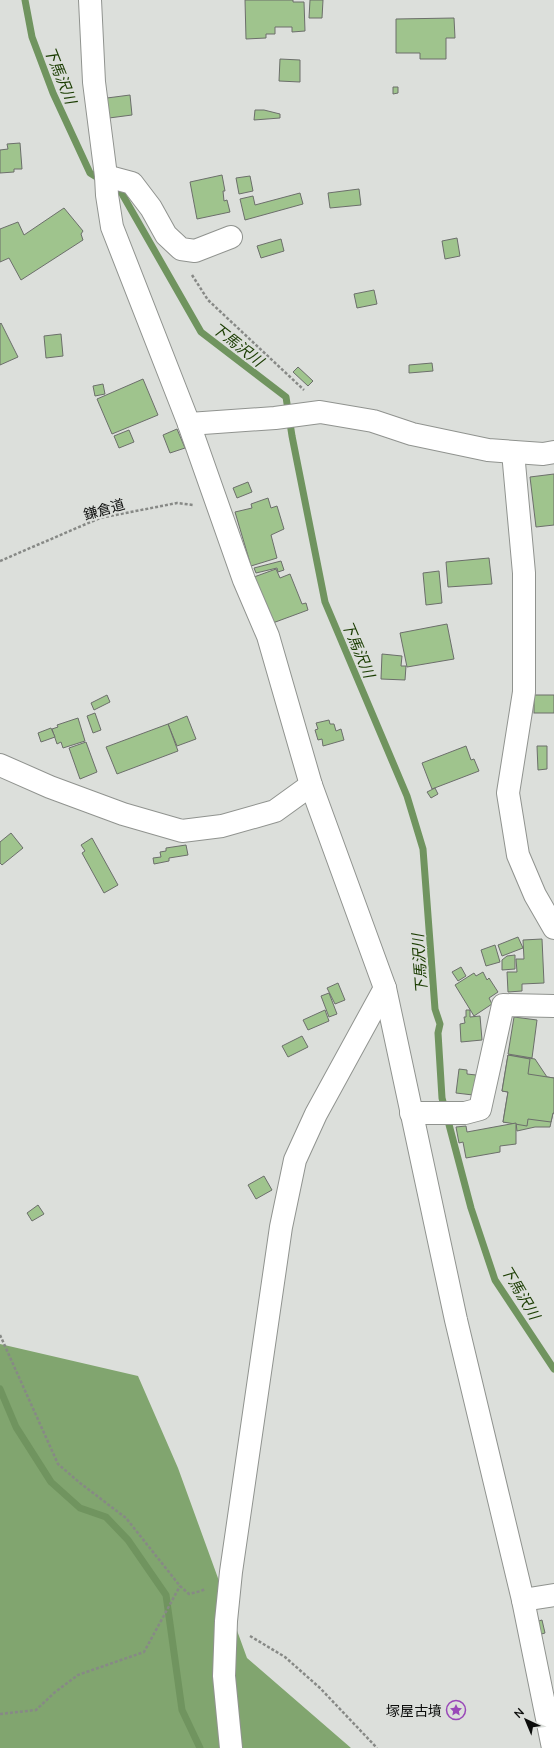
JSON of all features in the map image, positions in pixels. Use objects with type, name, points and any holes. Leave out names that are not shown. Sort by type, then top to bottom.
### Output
[{"type":"street","points":[[90,0],[94,82],[112,227],[189,424],[244,580],[268,636],[311,785],[385,988],[420,1113],[456,1320],[522,1600],[553,1748]]},
{"type":"street","points":[[106,185],[132,183],[151,208],[166,235],[181,249],[195,251],[232,237]]},
{"type":"street","points":[[189,424],[275,418],[311,413],[373,421],[412,434],[488,450],[543,454],[554,452]]},
{"type":"street","points":[[513,452],[524,574],[524,692],[508,793],[518,855],[535,895],[554,928]]},
{"type":"street","points":[[0,765],[50,787],[123,814],[182,831],[222,826],[275,811],[311,785]]},
{"type":"street","points":[[231,1748],[224,1676],[226,1621],[231,1572],[281,1227],[295,1160],[316,1114],[385,988]]},
{"type":"street","points":[[420,1113],[465,1113],[480,1109],[503,1005],[554,1006]]},
{"type":"street","points":[[522,1600],[554,1595]]},
{"type":"path","points":[[181,249],[191,274],[208,300],[311,397],[311,413]]},
{"type":"path","name":"鎌倉道","points":[[0,561],[100,518],[177,503],[220,509]]},
{"type":"path","points":[[0,1336],[58,1464],[80,1484],[126,1518],[180,1586],[189,1594],[201,1591],[231,1572]]},
{"type":"path","points":[[0,1714],[36,1710],[54,1693],[78,1675],[144,1652],[180,1586]]},
{"type":"path","points":[[226,1621],[285,1658],[320,1688],[377,1748]]},
{"type":"green space","points":[[0,1344],[138,1376],[178,1468],[247,1658],[351,1748],[0,1748]]},
{"type":"building","points":[[245,0],[293,0],[293,2],[304,2],[305,31],[292,32],[292,27],[275,27],[275,34],[266,34],[266,38],[246,39]]},
{"type":"building","points":[[310,0],[323,0],[322,18],[309,18]]},
{"type":"building","points":[[454,18],[455,38],[446,38],[446,59],[420,59],[420,53],[396,53],[396,19]]},
{"type":"building","points":[[280,59],[300,60],[300,82],[279,81]]},
{"type":"building","points":[[393,87],[398,87],[398,93],[393,94]]},
{"type":"building","points":[[130,95],[132,115],[109,118],[107,98]]},
{"type":"building","points":[[255,110],[264,110],[280,114],[280,118],[254,120]]},
{"type":"building","points":[[20,143],[22,169],[14,169],[14,172],[0,173],[0,150],[8,149],[7,144]]},
{"type":"building","points":[[222,175],[225,191],[223,191],[224,201],[227,200],[230,212],[197,219],[190,182]]},
{"type":"building","points":[[250,176],[253,191],[239,194],[236,178]]},
{"type":"building","points":[[359,189],[361,205],[330,208],[328,193]]},
{"type":"building","points":[[300,193],[303,204],[245,220],[240,199],[253,196],[255,205]]},
{"type":"building","points":[[64,208],[83,231],[81,234],[83,240],[21,280],[9,258],[0,262],[0,229],[18,222],[24,235]]},
{"type":"building","points":[[457,238],[460,256],[445,259],[442,241]]},
{"type":"building","points":[[281,239],[284,251],[261,258],[257,246]]},
{"type":"building","points":[[374,290],[377,304],[357,308],[354,294]]},
{"type":"building","points":[[1,323],[18,357],[0,365],[0,324]]},
{"type":"building","points":[[61,334],[63,356],[46,358],[44,336]]},
{"type":"building","points":[[432,363],[433,371],[409,373],[409,365]]},
{"type":"building","points":[[298,367],[313,381],[308,386],[293,372]]},
{"type":"building","points":[[143,379],[158,415],[112,434],[97,399]]},
{"type":"building","points":[[103,384],[105,394],[95,396],[93,386]]},
{"type":"building","points":[[177,429],[185,448],[170,453],[163,435]]},
{"type":"building","points":[[129,430],[134,442],[119,448],[114,436]]},
{"type":"building","points":[[554,474],[554,525],[536,527],[530,477]]},
{"type":"building","points":[[248,482],[252,492],[237,498],[233,488]]},
{"type":"building","points":[[268,498],[271,508],[277,506],[284,529],[271,535],[277,558],[251,566],[235,512],[252,508],[251,504]]},
{"type":"building","points":[[489,558],[492,584],[448,587],[446,562]]},
{"type":"building","points":[[281,561],[284,570],[278,572],[277,568],[256,573],[254,568]]},
{"type":"building","points":[[276,569],[280,578],[290,574],[302,604],[306,603],[308,610],[270,624],[254,577]]},
{"type":"building","points":[[439,571],[442,603],[426,605],[423,573]]},
{"type":"building","points":[[447,624],[454,659],[407,667],[400,633]]},
{"type":"building","points":[[382,654],[402,656],[401,666],[406,666],[405,680],[381,679]]},
{"type":"building","points":[[107,695],[110,702],[94,710],[91,703]]},
{"type":"building","points":[[534,695],[554,695],[554,713],[534,713]]},
{"type":"building","points":[[95,713],[101,730],[93,733],[87,716]]},
{"type":"building","points":[[187,716],[196,739],[177,746],[168,724]]},
{"type":"building","points":[[78,718],[85,741],[63,748],[61,742],[57,744],[52,729],[58,727],[57,725]]},
{"type":"building","points":[[329,720],[330,724],[334,724],[336,731],[341,729],[344,740],[323,746],[322,739],[318,740],[315,730],[318,729],[316,723]]},
{"type":"building","points":[[168,724],[178,751],[117,774],[106,747]]},
{"type":"building","points":[[51,728],[55,737],[41,742],[38,733]]},
{"type":"building","points":[[86,742],[97,772],[80,779],[69,748]]},
{"type":"building","points":[[466,746],[471,760],[474,759],[479,771],[432,789],[422,763]]},
{"type":"building","points":[[537,746],[547,746],[547,769],[538,770]]},
{"type":"building","points":[[435,788],[438,794],[431,798],[427,792]]},
{"type":"building","points":[[11,833],[23,848],[2,865],[0,863],[0,842]]},
{"type":"building","points":[[92,838],[118,885],[104,893],[82,853],[85,851],[81,845]]},
{"type":"building","points":[[186,845],[188,855],[169,858],[169,861],[154,864],[153,858],[161,857],[160,852],[166,851],[166,848]]},
{"type":"building","points":[[518,937],[523,948],[502,956],[498,945]]},
{"type":"building","points":[[542,939],[544,983],[522,984],[522,991],[508,992],[507,972],[517,972],[516,959],[524,959],[523,940]]},
{"type":"building","points":[[495,945],[500,962],[486,966],[481,950]]},
{"type":"building","points":[[515,955],[515,969],[502,970],[502,960],[507,956]]},
{"type":"building","points":[[461,967],[466,976],[458,981],[452,972]]},
{"type":"building","points":[[483,972],[487,980],[489,978],[498,992],[489,998],[492,1004],[474,1016],[455,985],[474,973],[476,976]]},
{"type":"building","points":[[338,983],[345,1000],[335,1004],[327,988]]},
{"type":"building","points":[[329,993],[337,1014],[329,1017],[321,996]]},
{"type":"building","points":[[325,1010],[329,1021],[308,1030],[303,1020]]},
{"type":"building","points":[[466,1010],[470,1010],[470,1017],[480,1016],[482,1040],[461,1042],[460,1024],[465,1023],[464,1017],[466,1017]]},
{"type":"building","points":[[514,1017],[537,1020],[532,1058],[508,1054]]},
{"type":"building","points":[[302,1036],[308,1047],[288,1057],[282,1046]]},
{"type":"building","points":[[508,1055],[535,1059],[547,1077],[554,1078],[554,1113],[550,1127],[535,1127],[517,1131],[516,1123],[503,1122],[508,1092],[502,1091]]},
{"type":"building","points":[[508,1055],[530,1059],[528,1074],[554,1078],[554,1113],[551,1122],[528,1119],[527,1126],[503,1122],[508,1092],[502,1091]]},
{"type":"building","points":[[459,1069],[467,1070],[467,1074],[476,1075],[473,1095],[456,1093]]},
{"type":"building","points":[[516,1123],[516,1144],[500,1146],[500,1152],[466,1158],[463,1142],[459,1143],[456,1127],[466,1126],[467,1132]]},
{"type":"building","points":[[264,1176],[272,1190],[256,1199],[248,1185]]},
{"type":"building","points":[[38,1205],[44,1214],[32,1221],[27,1213]]},
{"type":"building","points":[[542,1620],[545,1633],[538,1635],[532,1623]]},
{"type":"waterway","name":"下馬沢川","points":[[25,0],[32,37],[53,93],[90,173],[103,181]]},
{"type":"waterway","name":"下馬沢川","points":[[112,187],[121,192],[201,332],[286,397],[292,436],[325,602],[407,796],[423,849],[435,1009],[440,1024],[438,1033],[442,1098],[471,1208],[495,1280],[554,1369]]},
{"type":"waterway","points":[[0,1389],[16,1427],[51,1482],[80,1508],[106,1517],[128,1540],[166,1595],[182,1710],[200,1748]]},
{"type":"place","name":"塚屋古墳","points":[[456,1710]]}]
